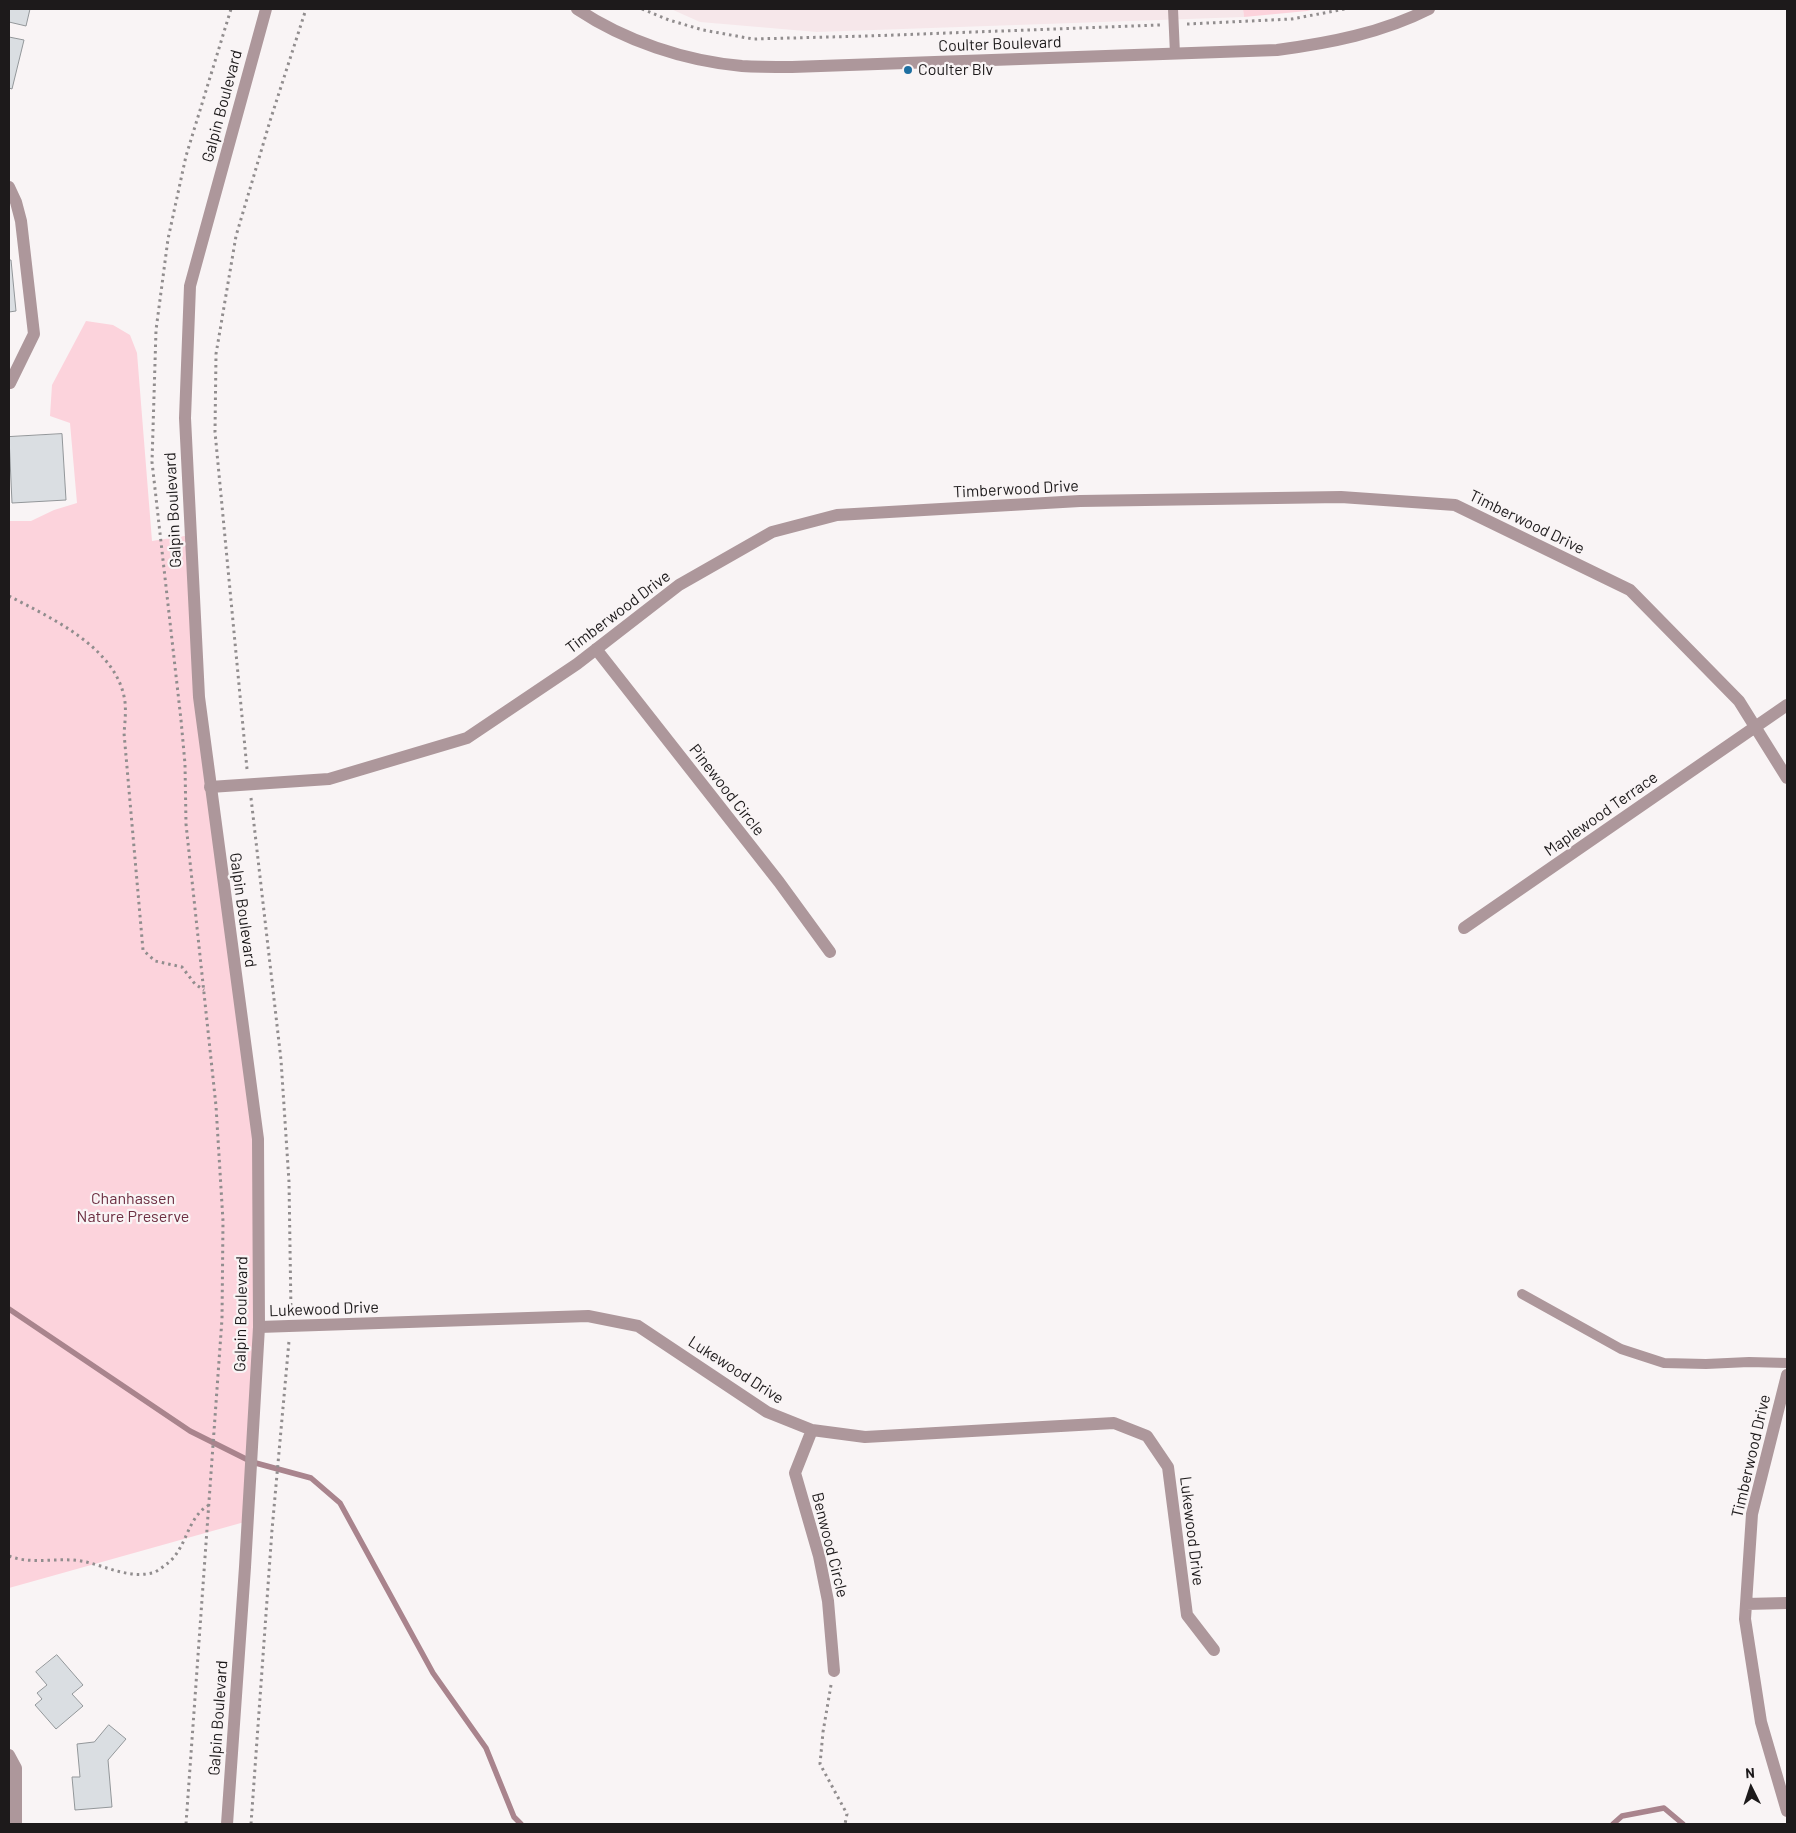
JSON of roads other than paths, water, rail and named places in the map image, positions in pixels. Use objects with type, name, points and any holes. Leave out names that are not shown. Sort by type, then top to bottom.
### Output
[{"type":"street","name":"Galpin Boulevard","points":[[226,1824],[245,1567],[259,1327],[258,1140],[199,697],[185,418],[190,286],[266,9]]},
{"type":"street","name":"Coulter Boulevard","points":[[577,9],[593,20],[628,37],[699,59],[741,66],[801,67],[1277,50],[1352,36],[1383,27],[1429,9]]},
{"type":"street","points":[[9,186],[21,221],[34,334],[10,383]]},
{"type":"street","name":"Timberwood Drive","points":[[210,787],[329,779],[467,738],[596,649],[679,585],[772,532],[837,515],[1080,501],[1341,497],[1455,505],[1630,590],[1739,701],[1787,778]]},
{"type":"street","name":"Pinewood Circle","points":[[596,649],[779,882],[830,952]]},
{"type":"street","name":"Maplewood Terrace","points":[[1464,928],[1787,705]]},
{"type":"street","name":"Lukewood Drive","points":[[259,1327],[588,1316],[638,1326],[767,1412],[812,1430],[865,1437],[1114,1423],[1146,1436],[1168,1467],[1187,1615],[1214,1650]]},
{"type":"street","name":"Timberwood Drive","points":[[1787,1375],[1752,1514],[1745,1619],[1761,1722],[1787,1811]]},
{"type":"street","name":"Benwood Circle","points":[[812,1430],[795,1473],[819,1556],[828,1600],[834,1671]]},
{"type":"street","points":[[1746,1604],[1787,1603]]},
{"type":"street","points":[[9,1755],[16,1768],[16,1824]]},
{"type":"lane","points":[[1173,9],[1175,54]]},
{"type":"lane","points":[[1522,1294],[1621,1349],[1664,1363],[1787,1363]]},
{"type":"waterway","points":[[9,1309],[190,1431],[252,1462],[311,1478],[340,1503],[433,1673],[486,1748],[514,1817],[521,1824]]},
{"type":"waterway","points":[[1613,1824],[1622,1816],[1664,1808],[1683,1824]]},
{"type":"place","name":"Coulter Blv","points":[[908,70]]},
{"type":"park label","name":"Chanhassen Nature Preserve","points":[[133,1208]]}]
